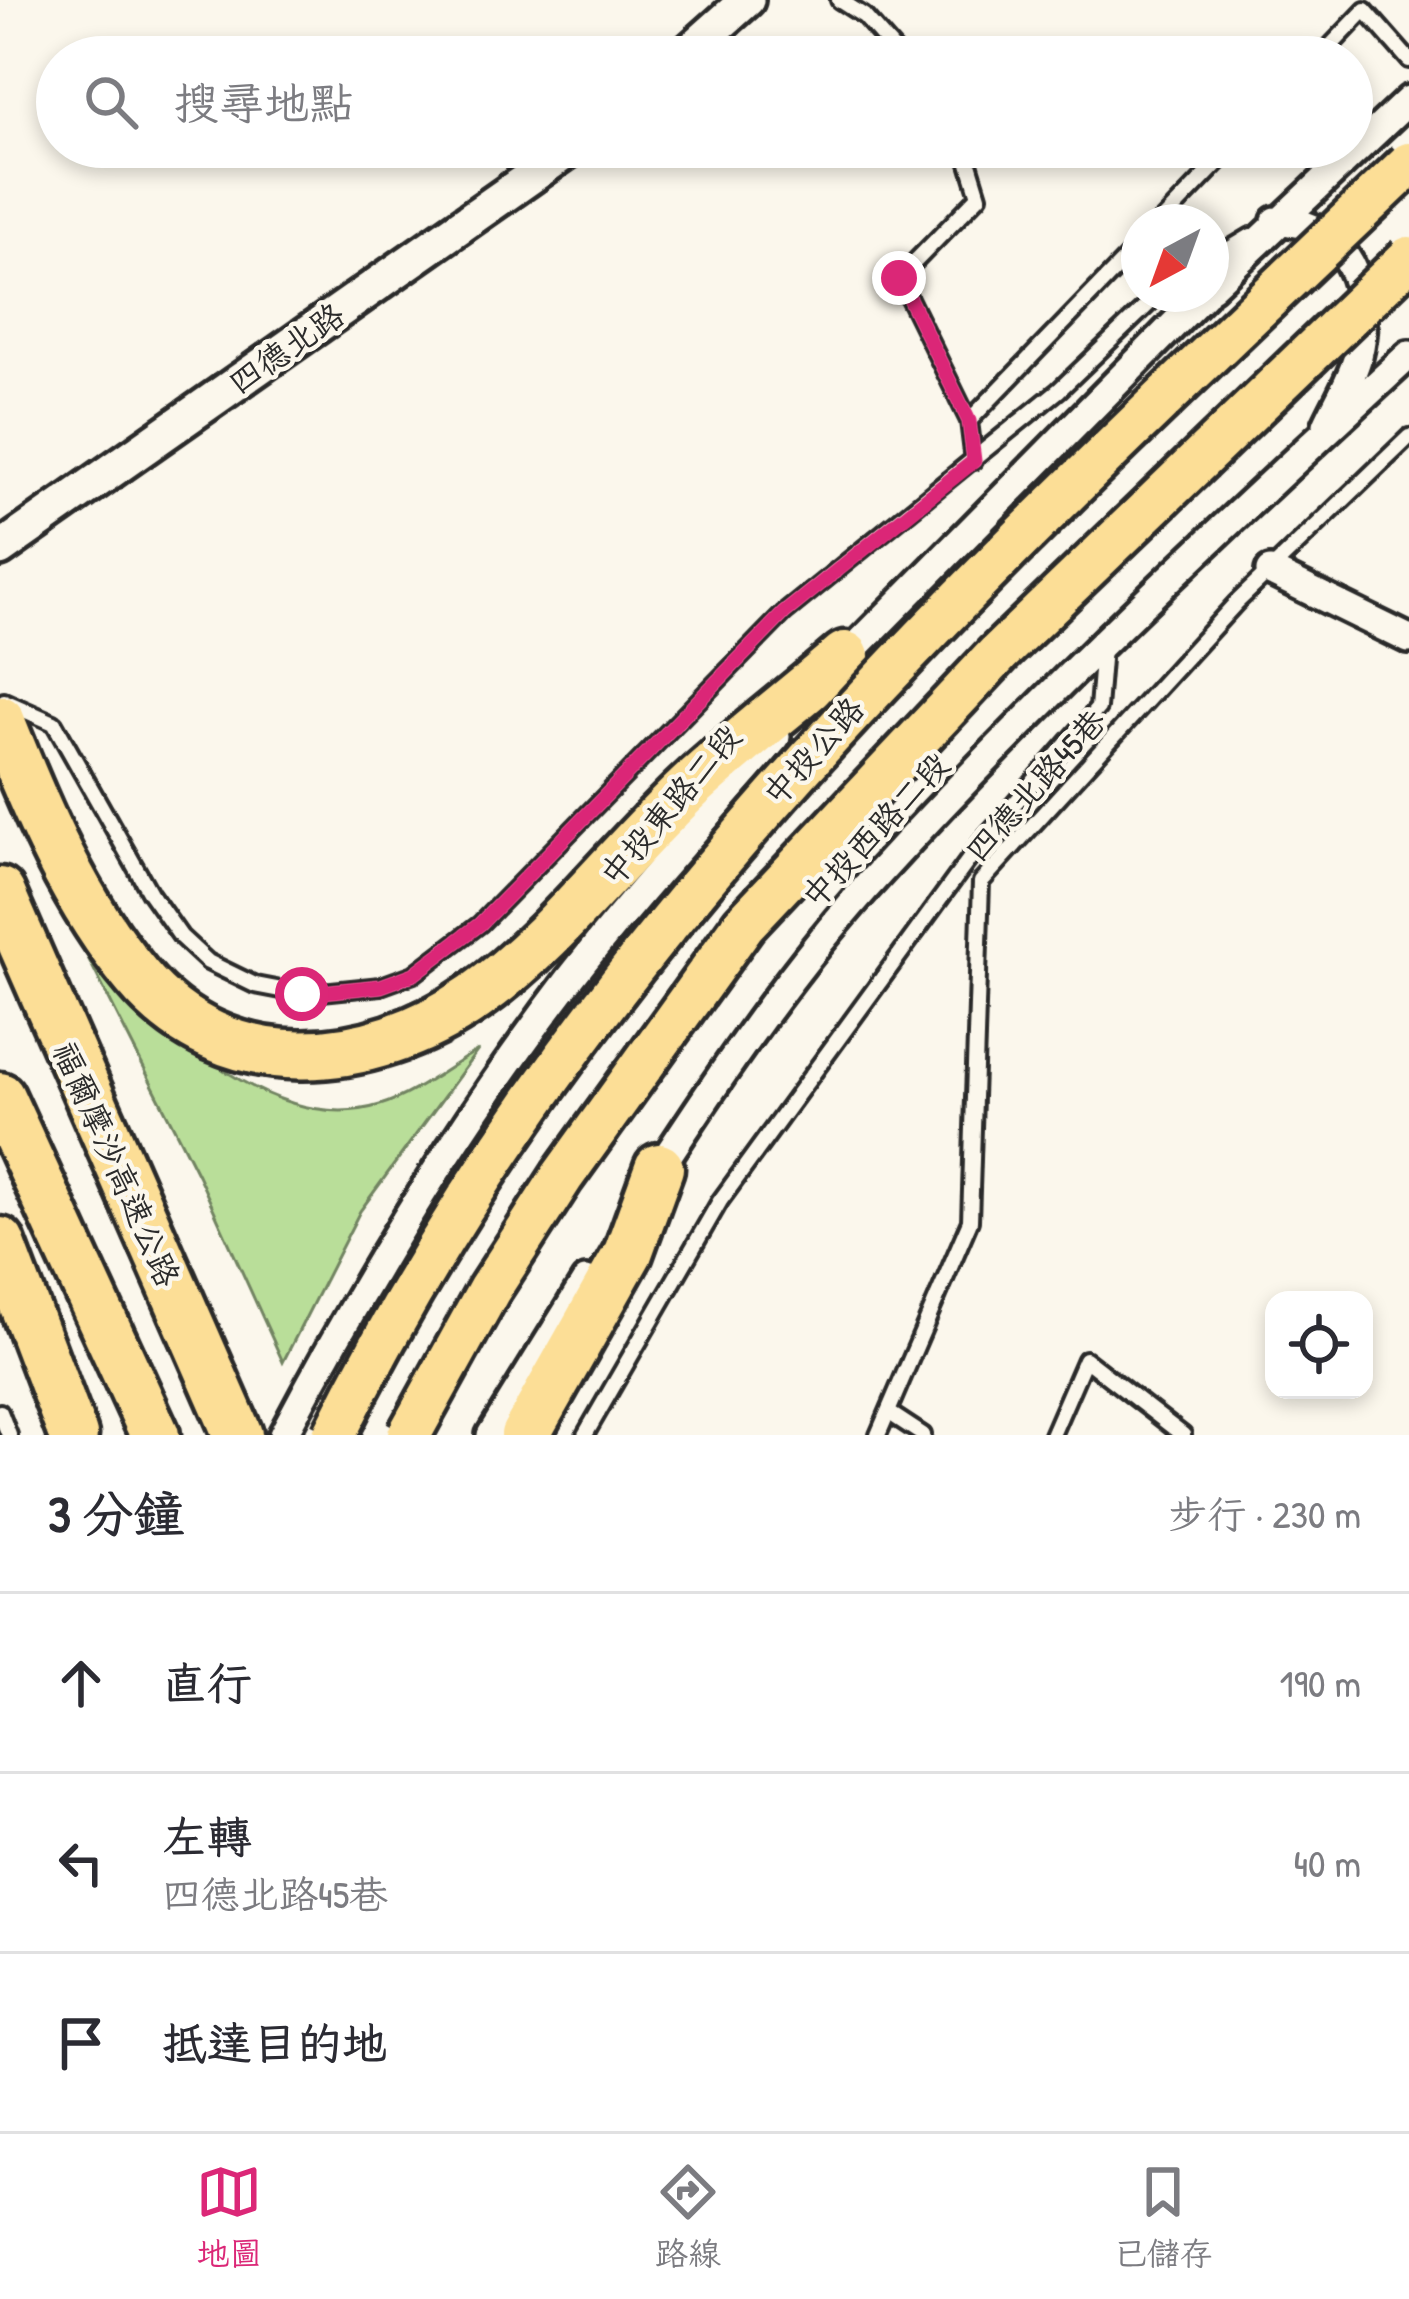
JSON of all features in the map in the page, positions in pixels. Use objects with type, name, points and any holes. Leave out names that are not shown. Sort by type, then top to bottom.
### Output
[{"type":"highway","points":[[0,720],[46,837],[138,979],[213,1036],[268,1052],[327,1058],[436,1021],[523,958],[690,788],[844,656]]},
{"type":"highway","name":"福爾摩沙高速公路","points":[[0,892],[238,1435]]},
{"type":"highway","points":[[0,1096],[155,1435]]},
{"type":"highway","points":[[525,1435],[628,1253],[659,1168]]},
{"type":"highway","points":[[0,1242],[68,1416]]},
{"type":"main road","name":"中投公路","points":[[334,1435],[445,1235],[534,1100],[761,808],[958,596],[1409,164]]},
{"type":"main road","name":"中投公路","points":[[409,1435],[488,1290],[562,1178],[745,924],[998,654],[1409,258]]},
{"type":"street","points":[[707,36],[747,0]]},
{"type":"street","points":[[1373,133],[1409,100]]},
{"type":"street","name":"四德北路","points":[[0,549],[543,168]]},
{"type":"street","points":[[1229,269],[1334,168]]},
{"type":"street","points":[[1276,221],[1304,221],[1334,240],[1362,287],[1358,356],[1323,434]]},
{"type":"street","name":"中投東路二段","points":[[283,1435],[352,1304],[464,1126],[571,978],[844,656],[1186,312]]},
{"type":"street","name":"中投西路二段","points":[[490,1435],[659,1168],[803,963],[880,871],[1103,647],[1409,355]]},
{"type":"street","points":[[1270,571],[1409,640]]},
{"type":"lane","points":[[839,0],[864,16],[882,36]]},
{"type":"lane","points":[[1340,36],[1365,10],[1409,61]]},
{"type":"lane","points":[[970,168],[979,196],[899,278],[969,421],[974,461]]},
{"type":"lane","points":[[1178,204],[1213,168]]},
{"type":"lane","points":[[1229,249],[1276,221]]},
{"type":"lane","points":[[969,421],[1121,264]]},
{"type":"lane","points":[[0,699],[54,723],[150,893],[181,937],[208,962],[255,985],[302,994],[381,986],[414,974],[480,924],[784,613],[1059,390],[1140,312]]},
{"type":"lane","name":"四德北路45巷","points":[[878,1435],[970,1221],[981,882],[1270,571],[1409,437]]},
{"type":"lane","points":[[585,1435],[720,1201],[986,836],[1098,708],[1103,647]]},
{"type":"lane","points":[[1052,1435],[1085,1359],[1183,1435]]},
{"type":"lane","points":[[0,1412],[9,1435]]},
{"type":"lane","points":[[888,1412],[923,1435]]},
{"type":"green space","points":[[77,936],[172,1031],[252,1086],[294,1104],[337,1111],[380,1105],[418,1088],[478,1050],[360,1211],[283,1362],[198,1175]]},
{"type":"route","points":[[302,994],[381,986],[414,974],[446,951],[567,841],[784,613],[974,461],[969,421],[899,278]]}]
